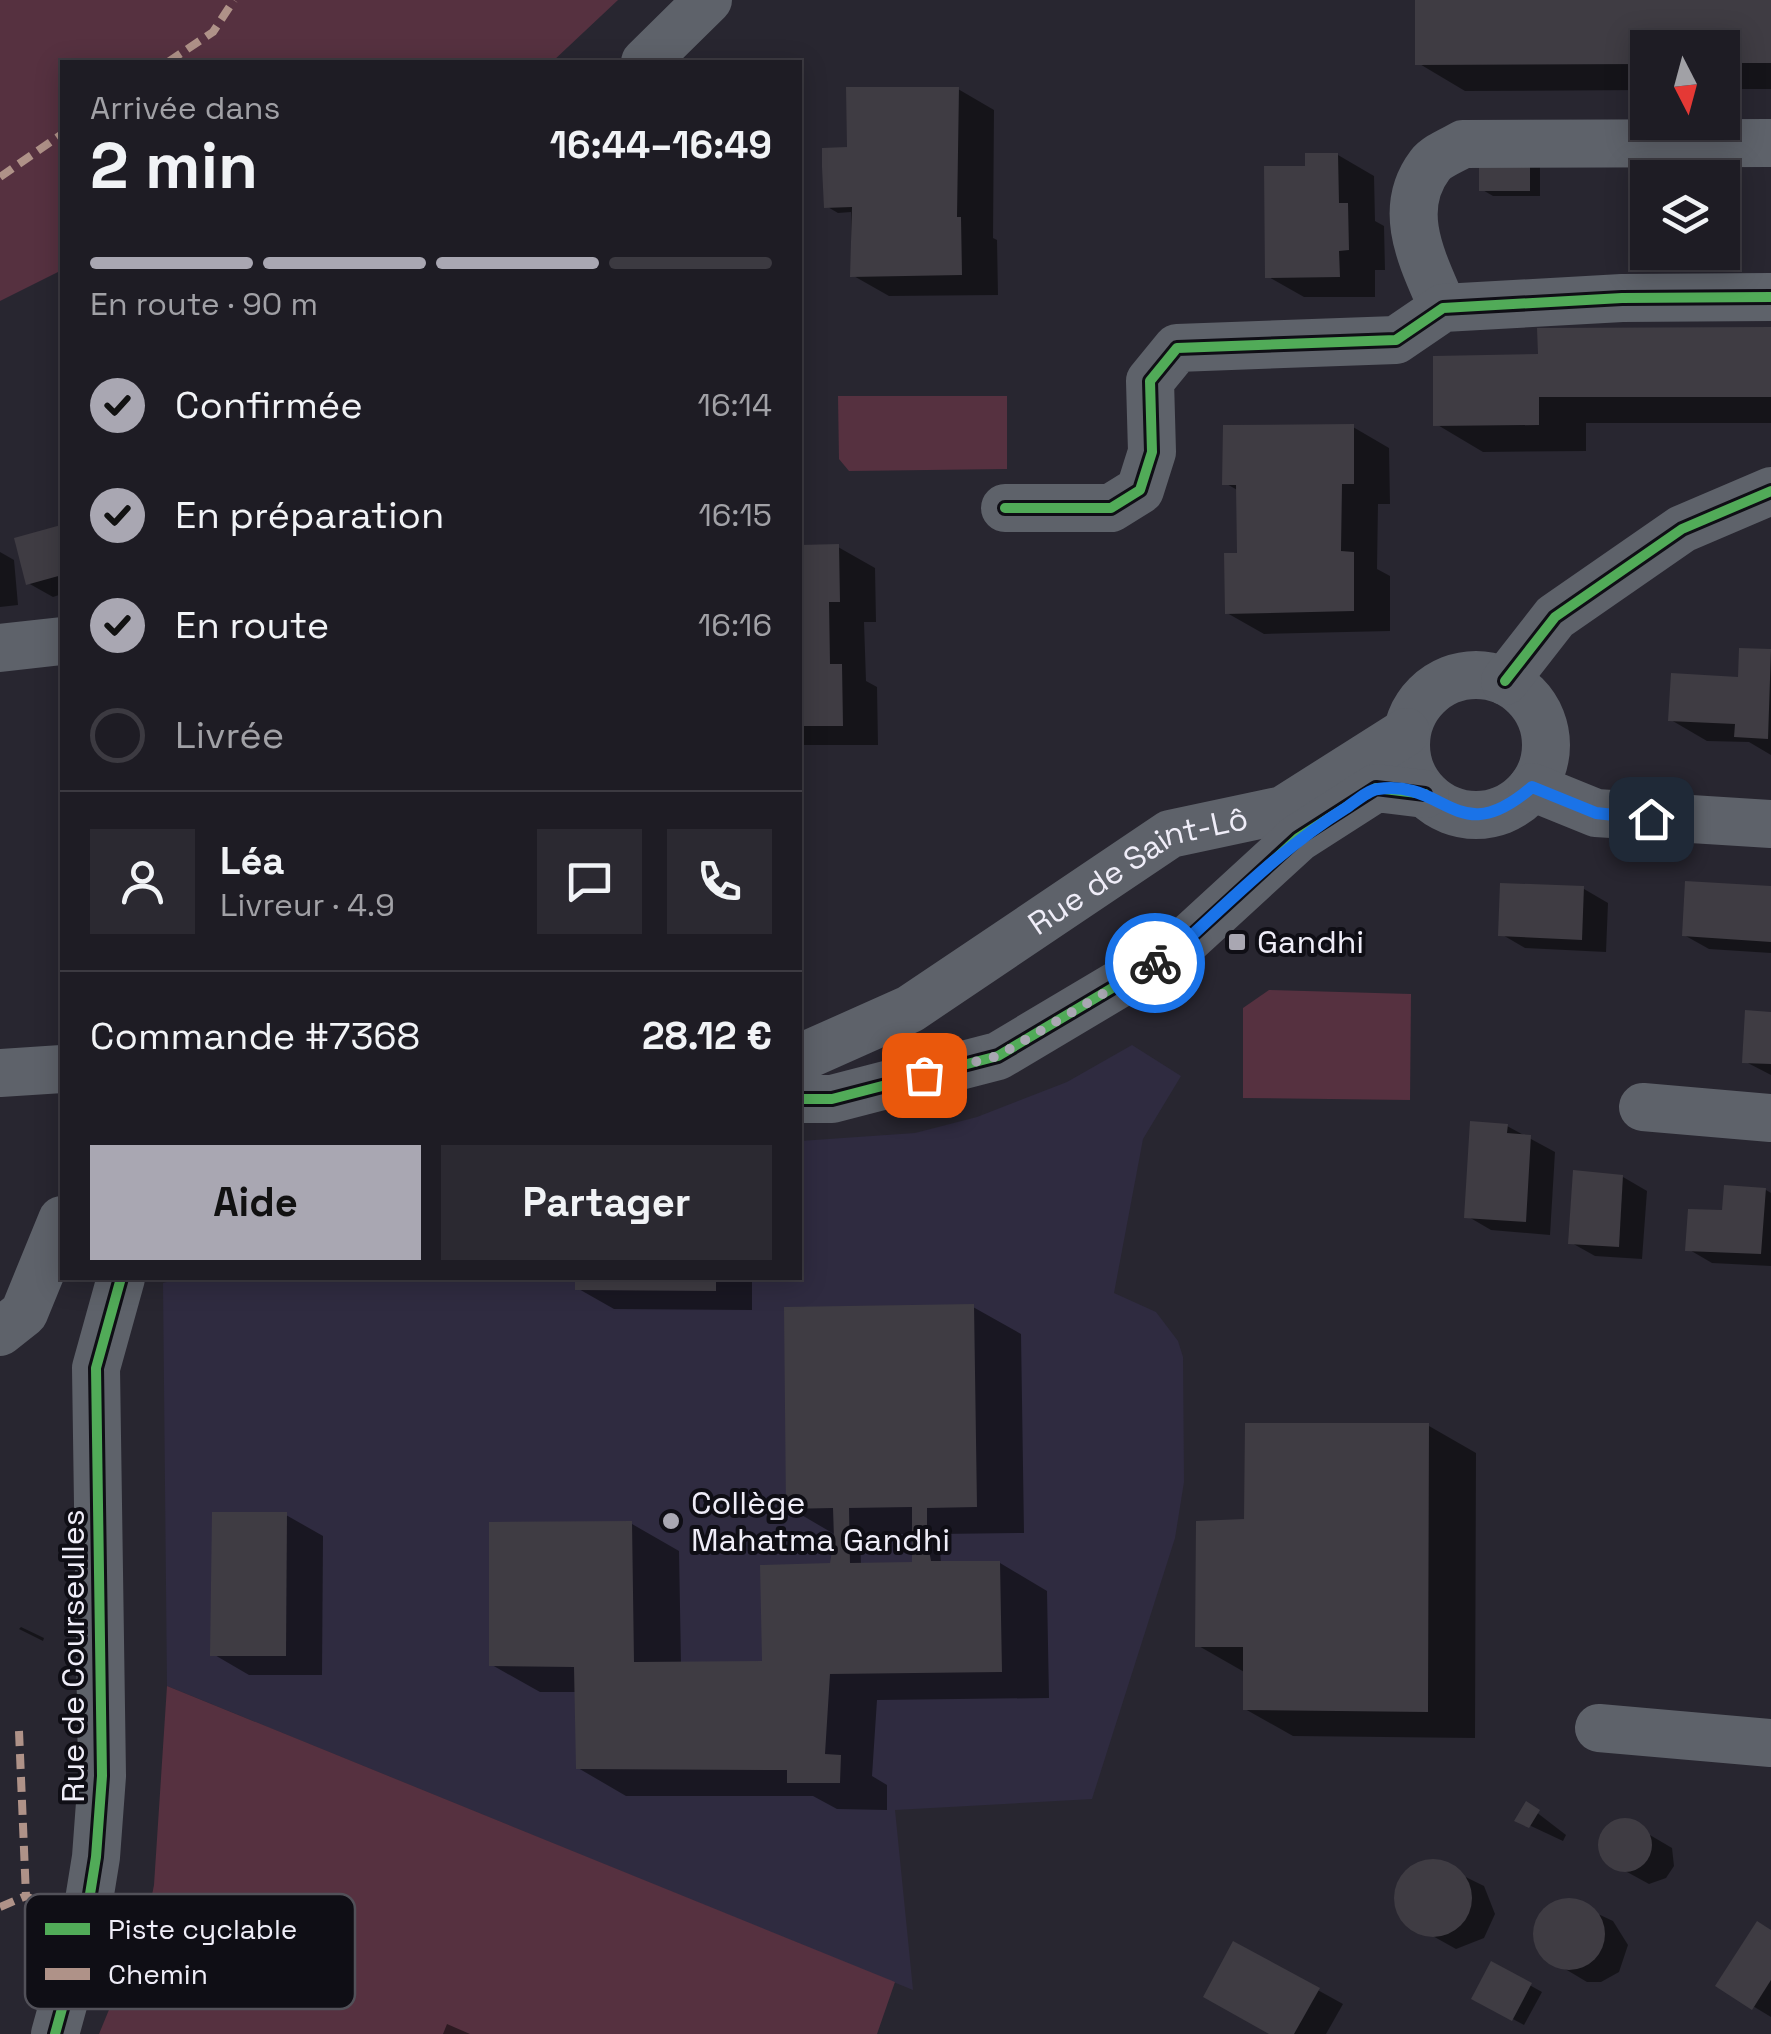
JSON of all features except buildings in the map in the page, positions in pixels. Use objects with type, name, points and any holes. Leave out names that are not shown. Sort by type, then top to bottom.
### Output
[{"type":"street","points":[[647,60],[708,0]]},
{"type":"street","points":[[1442,308],[1412,229],[1417,194],[1431,163],[1463,144],[1771,143]]},
{"type":"street","points":[[1005,508],[1111,508],[1140,490],[1152,452],[1150,382],[1176,348],[1396,340],[1442,308],[1622,298],[1771,297]]},
{"type":"street","points":[[1505,681],[1555,617],[1682,530],[1771,491]]},
{"type":"street","points":[[0,648],[60,641]]},
{"type":"street","points":[[1464,676],[1505,681],[1526,695],[1540,716],[1545,752],[1532,787],[1510,807],[1480,816],[1450,811],[1424,794],[1406,754],[1406,732],[1426,694],[1444,683],[1464,676]]},
{"type":"street","name":"Rue de Saint-Lô","points":[[802,1057],[910,1009],[1170,834],[1283,810],[1406,732]]},
{"type":"street","points":[[1532,787],[1596,813],[1771,824]]},
{"type":"street","name":"Rue de Saint-Lô","points":[[802,1099],[832,1099],[998,1056],[1176,950],[1298,838],[1376,788],[1424,794]]},
{"type":"street","points":[[876,1024],[883,1068],[892,1084]]},
{"type":"street","points":[[0,1073],[60,1069]]},
{"type":"street","points":[[1643,1107],[1771,1118]]},
{"type":"street","points":[[0,1332],[24,1313],[60,1225]]},
{"type":"street","name":"Rue de Courseulles","points":[[90,1894],[102,1776],[96,1368],[120,1280]]},
{"type":"street","points":[[1599,1728],[1771,1743]]},
{"type":"street","name":"Rue de Courseulles","points":[[55,2034],[62,2009]]},
{"type":"shaded area","points":[[0,0],[618,0],[554,60],[60,60],[60,271],[0,301]]},
{"type":"shaded area","points":[[838,396],[1007,396],[1007,469],[849,471],[839,459]]},
{"type":"shaded area","points":[[1269,990],[1411,994],[1410,1100],[1243,1098],[1243,1008]]},
{"type":"shaded area","name":"Collège Mahatma Gandhi","points":[[1132,1045],[1181,1076],[1143,1139],[1114,1293],[1156,1312],[1178,1341],[1183,1357],[1184,1482],[1175,1538],[1092,1799],[895,1810],[913,1990],[167,1686],[163,1283],[802,1280],[802,1141],[915,1133],[977,1117],[1067,1082]]},
{"type":"shaded area","points":[[167,1686],[895,1982],[877,2034],[99,2034],[109,2009],[355,2009],[355,1894],[152,1894]]},
{"type":"marked path","points":[[171,60],[213,32],[234,0]]},
{"type":"marked path","points":[[0,177],[60,135]]},
{"type":"marked path","points":[[19,1731],[26,1894]]},
{"type":"marked path","points":[[0,1907],[25,1896]]},
{"type":"cycle path","points":[[1005,508],[1111,508],[1140,490],[1152,452],[1150,381],[1177,348],[1396,340],[1443,308],[1622,298],[1771,297]]},
{"type":"cycle path","points":[[1505,681],[1555,617],[1682,529],[1771,491]]},
{"type":"cycle path","points":[[802,1099],[832,1099],[998,1056],[1176,950],[1298,838],[1376,788],[1425,794]]},
{"type":"cycle path","points":[[90,1894],[102,1776],[96,1368],[120,1280]]},
{"type":"cycle path","points":[[55,2034],[62,2009]]},
{"type":"way so far","points":[[924,1075],[998,1056],[1155,963]]},
{"type":"place","name":"Gandhi","points":[[1237,942]]},
{"type":"place","name":"Collège Mahatma Gandhi","points":[[671,1521]]},
{"type":"route","points":[[1155,963],[1176,950],[1298,838],[1376,788],[1424,794],[1450,811],[1480,816],[1510,807],[1532,787],[1596,813],[1651,819]]}]
